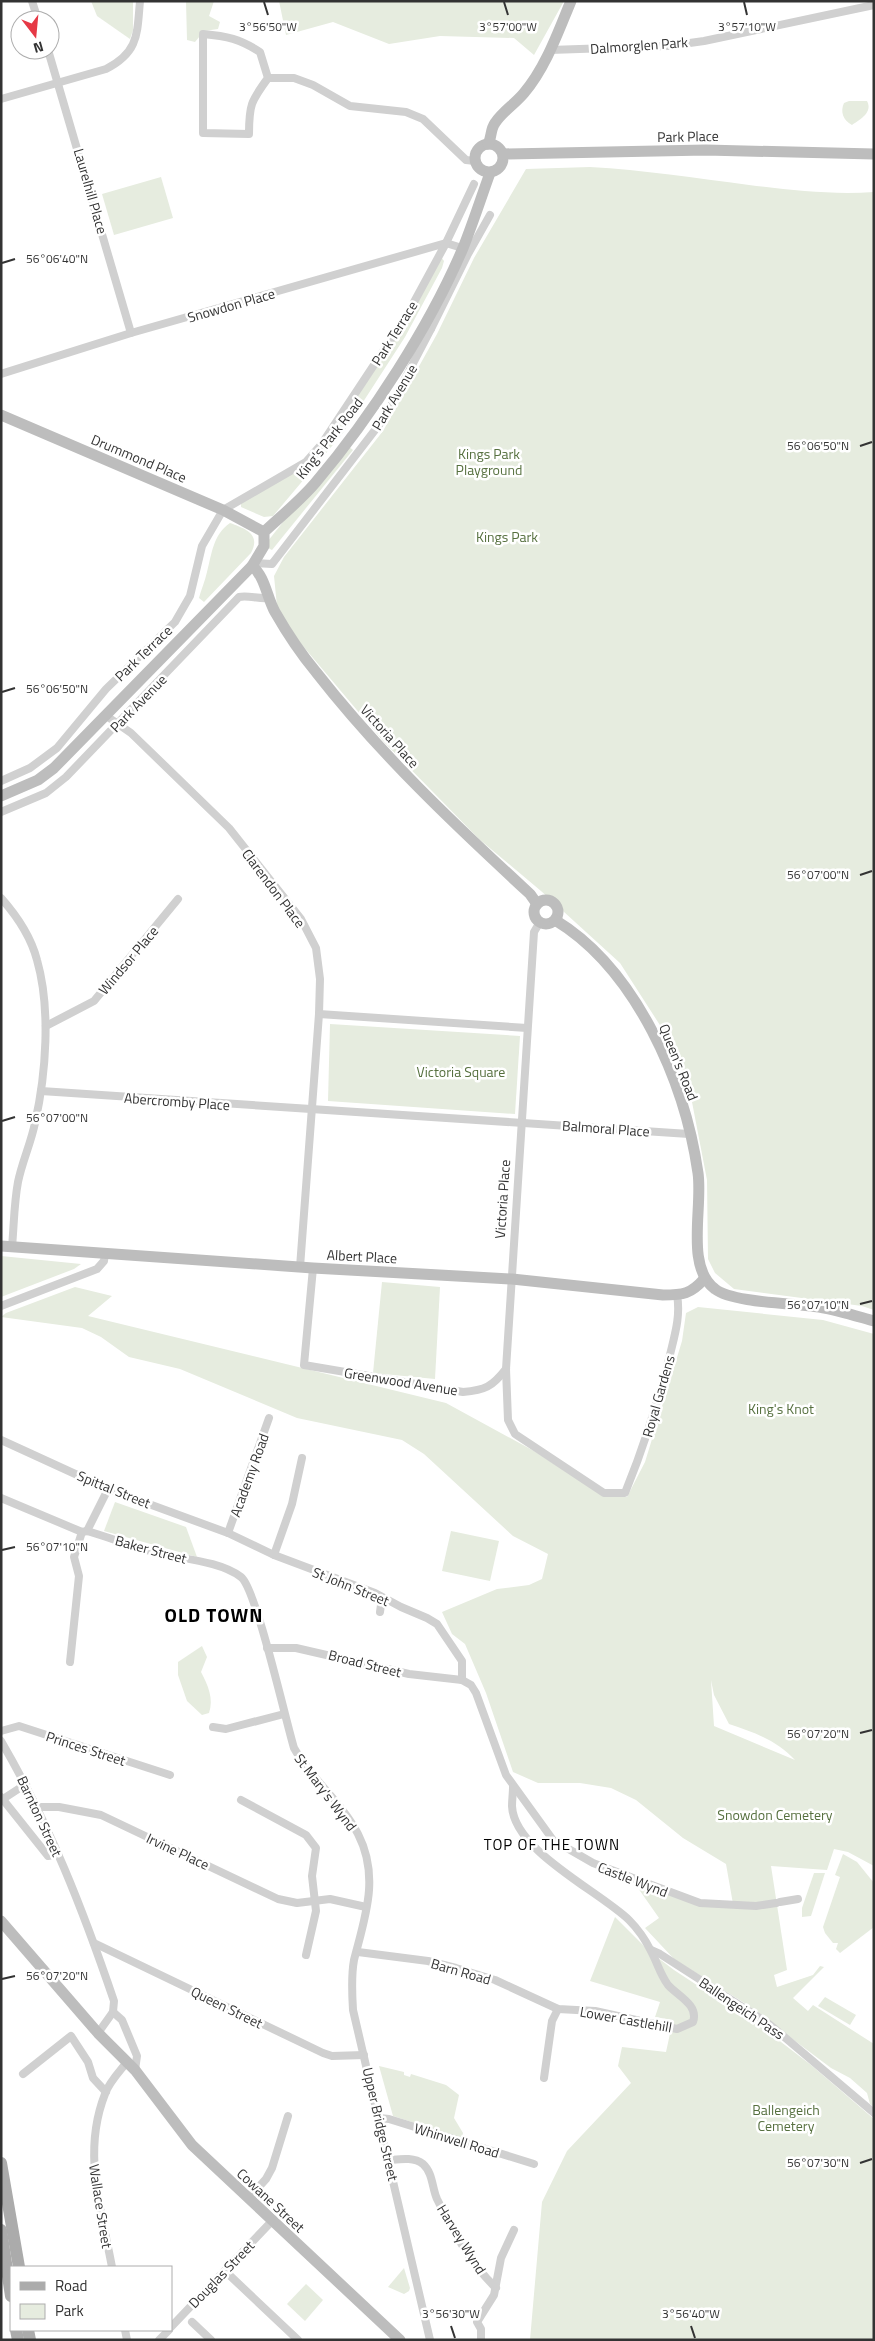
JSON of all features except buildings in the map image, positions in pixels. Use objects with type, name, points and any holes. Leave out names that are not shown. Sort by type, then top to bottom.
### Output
[{"type":"main road","points":[[1,2163],[19,2266]]},
{"type":"main road","points":[[1,2230],[10,2289]]},
{"type":"street","points":[[1,99],[106,69],[118,63],[135,44],[140,1]]},
{"type":"street","points":[[488,144],[496,146],[503,154],[501,166],[490,173],[479,168],[475,161],[477,151],[488,144],[492,138],[491,129],[496,120],[523,94],[537,74],[550,50],[571,1]]},
{"type":"street","name":"Dalmorglen Park","points":[[550,50],[668,46],[704,41],[874,5]]},
{"type":"street","points":[[203,34],[236,38],[260,52],[268,78],[252,100],[248,110],[249,134],[203,133],[203,34]]},
{"type":"street","name":"Laurelhill Place","points":[[51,60],[131,333]]},
{"type":"street","points":[[268,78],[294,78],[313,85],[350,106],[406,112],[423,119],[466,160],[475,161]]},
{"type":"street","name":"Park Place","points":[[503,154],[706,150],[874,154]]},
{"type":"street","name":"King's Park Road","points":[[264,532],[315,483],[378,398],[427,327],[462,248],[490,173]]},
{"type":"street","name":"Park Terrace","points":[[1,781],[30,768],[57,748],[106,689],[175,622],[190,596],[202,546],[222,510],[306,462],[321,445],[407,315],[446,243],[474,184]]},
{"type":"street","name":"Park Avenue","points":[[253,564],[272,564],[385,418],[427,327],[490,216]]},
{"type":"street","points":[[446,243],[462,248]]},
{"type":"street","name":"Snowdon Place","points":[[1,374],[131,333],[446,243]]},
{"type":"street","name":"Drummond Place","points":[[1,415],[222,510],[264,532]]},
{"type":"street","points":[[1,796],[38,780],[54,768],[253,564],[264,546],[264,532]]},
{"type":"street","name":"Victoria Place","points":[[253,564],[258,571],[268,598],[296,645],[350,714],[415,786],[530,894],[537,904]]},
{"type":"street","name":"Park Avenue","points":[[1,812],[46,793],[66,777],[239,597],[268,598]]},
{"type":"street","name":"Clarendon Place","points":[[105,715],[131,733],[229,828],[301,919],[316,948],[320,979],[319,1014],[300,1267]]},
{"type":"street","points":[[1,898],[15,913],[29,939],[37,961],[46,1026],[41,1091],[36,1123],[18,1183],[7,1246]]},
{"type":"street","name":"Windsor Place","points":[[46,1026],[94,1001],[178,899]]},
{"type":"street","points":[[543,900],[554,903],[558,909],[555,920],[548,924],[540,922],[534,914],[537,904],[543,900]]},
{"type":"street","name":"Queen's Road","points":[[555,920],[574,931],[604,961],[634,1001],[650,1026],[678,1091],[700,1190],[697,1258],[704,1279]]},
{"type":"street","points":[[313,1110],[522,1122],[534,932],[540,922]]},
{"type":"street","points":[[319,1014],[527,1028]]},
{"type":"street","name":"Abercromby Place","points":[[41,1091],[313,1110]]},
{"type":"street","name":"Victoria Place","points":[[506,1369],[522,1122]]},
{"type":"street","name":"Balmoral Place","points":[[522,1122],[689,1134]]},
{"type":"street","name":"Albert Place","points":[[7,1246],[312,1268],[512,1279],[677,1295],[694,1291],[704,1279]]},
{"type":"street","points":[[1,1306],[97,1269],[104,1261],[106,1253]]},
{"type":"street","name":"Greenwood Avenue","points":[[312,1268],[304,1365],[463,1392],[483,1390],[497,1380],[506,1369]]},
{"type":"street","points":[[704,1279],[715,1290],[732,1296],[819,1307],[874,1321]]},
{"type":"street","name":"Royal Gardens","points":[[506,1369],[508,1420],[515,1434],[604,1493],[624,1493],[648,1436],[658,1402],[678,1320],[677,1295]]},
{"type":"street","name":"Academy Road","points":[[228,1533],[269,1418]]},
{"type":"street","name":"Spittal Street","points":[[1,1440],[108,1489],[228,1533]]},
{"type":"street","points":[[274,1555],[292,1504],[302,1458]]},
{"type":"street","points":[[70,1662],[79,1576],[74,1557],[84,1532],[108,1489]]},
{"type":"street","name":"Baker Street","points":[[1,1498],[84,1532],[236,1574],[247,1584],[268,1648]]},
{"type":"street","name":"St John Street","points":[[228,1533],[274,1555],[375,1593],[382,1598],[428,1618],[437,1624],[462,1661],[462,1680]]},
{"type":"street","points":[[380,1612],[382,1598]]},
{"type":"street","name":"Broad Street","points":[[268,1648],[296,1648],[409,1674],[462,1680]]},
{"type":"street","name":"St Mary's Wynd","points":[[268,1648],[294,1748],[299,1758],[337,1801],[358,1834],[370,1871],[366,1907]]},
{"type":"street","name":"Castle Wynd","points":[[462,1680],[471,1686],[476,1693],[489,1725],[497,1756],[513,1787],[522,1796],[543,1829],[553,1840],[576,1855],[642,1883],[700,1903],[756,1906],[798,1899]]},
{"type":"street","points":[[213,1727],[226,1729],[284,1714]]},
{"type":"street","name":"Princes Street","points":[[1,1731],[19,1726],[170,1775]]},
{"type":"street","name":"Barnton Street","points":[[1,1741],[38,1807],[75,1892],[94,1943]]},
{"type":"street","points":[[26,1784],[2,1798],[48,1856],[58,1854]]},
{"type":"street","points":[[513,1787],[512,1808],[520,1828],[532,1845],[550,1862],[614,1907],[630,1922],[651,1950]]},
{"type":"street","points":[[241,1800],[312,1840],[316,1855],[312,1876],[316,1911],[306,1955]]},
{"type":"street","name":"Irvine Place","points":[[38,1807],[59,1807],[101,1815],[278,1898],[297,1903],[330,1899],[366,1907]]},
{"type":"street","name":"Upper Bridge Street","points":[[366,1907],[352,1974],[353,2010],[390,2160],[430,2340]]},
{"type":"street","name":"Cowane Street","points":[[1,1921],[98,2033],[131,2066],[192,2145],[400,2340]]},
{"type":"street","points":[[94,1943],[114,2001],[113,2012],[98,2033]]},
{"type":"street","name":"Queen Street","points":[[94,1943],[323,2053],[332,2056],[364,2055]]},
{"type":"street","name":"Lower Castlehill","points":[[558,2009],[595,2011],[677,2029],[686,2027],[693,2022],[696,2015],[693,2008],[668,1985],[651,1950]]},
{"type":"street","name":"Ballengeich Pass","points":[[651,1950],[769,2024],[874,2113]]},
{"type":"street","name":"Barn Road","points":[[358,1952],[428,1961],[456,1968],[495,1980],[558,2009]]},
{"type":"street","points":[[544,2078],[552,2021],[558,2009]]},
{"type":"street","points":[[113,2012],[122,2020],[137,2056],[131,2066]]},
{"type":"street","points":[[23,2074],[71,2036],[88,2062],[93,2078],[106,2092]]},
{"type":"street","name":"Wallace Street","points":[[112,2266],[93,2168],[95,2129],[106,2092],[131,2066]]},
{"type":"street","points":[[248,2199],[266,2179],[272,2168],[288,2116]]},
{"type":"street","name":"Whinwell Road","points":[[379,2118],[398,2122],[534,2164]]},
{"type":"street","name":"Harvey Wynd","points":[[390,2160],[405,2158],[418,2161],[425,2166],[431,2176],[435,2194],[448,2221],[477,2268],[496,2288]]},
{"type":"street","name":"Douglas Street","points":[[172,2326],[272,2221]]},
{"type":"street","points":[[480,2340],[481,2329],[477,2322],[496,2288],[501,2258],[514,2230]]},
{"type":"street","points":[[225,2271],[298,2340]]},
{"type":"street","points":[[192,2322],[211,2340]]},
{"type":"green space","points":[[91,1],[133,1],[133,30],[130,39],[97,16]]},
{"type":"green space","points":[[186,1],[214,1],[209,16],[220,22],[218,29],[204,31],[195,42],[187,40]]},
{"type":"green space","points":[[279,1],[564,1],[534,55],[514,38],[440,36],[389,44],[333,22],[286,35]]},
{"type":"green space","points":[[849,101],[867,101],[868,105],[865,115],[852,125],[846,121],[842,113],[844,103]]},
{"type":"green space","points":[[590,167],[650,172],[795,190],[843,193],[874,192],[874,1310],[862,1306],[734,1289],[715,1273],[708,1259],[707,1180],[692,1102],[674,1047],[620,963],[541,891],[479,839],[383,741],[297,639],[277,606],[274,576],[284,557],[383,431],[437,334],[474,258],[526,169]]},
{"type":"green space","points":[[161,177],[173,218],[114,235],[102,194]]},
{"type":"green space","points":[[441,257],[444,261],[442,268],[405,337],[343,433],[273,516],[264,517],[241,507],[241,502],[308,464]]},
{"type":"green space","points":[[345,444],[353,450],[272,550],[264,546]]},
{"type":"green space","points":[[230,523],[250,533],[253,537],[254,547],[251,553],[204,602],[199,598],[214,545],[220,533]]},
{"type":"green space","name":"Victoria Square","points":[[330,1024],[520,1036],[515,1114],[328,1101]]},
{"type":"green space","points":[[1,1256],[81,1264],[74,1269],[1,1297]]},
{"type":"green space","points":[[382,1282],[440,1287],[435,1379],[373,1373]]},
{"type":"green space","points":[[75,1287],[112,1296],[88,1316],[446,1403],[534,1451],[605,1497],[627,1497],[645,1462],[682,1341],[686,1313],[698,1307],[823,1320],[874,1334],[874,1866],[848,1852],[834,1849],[827,1870],[771,1866],[787,1970],[774,1975],[777,1987],[813,1975],[820,1966],[824,1967],[793,1998],[808,2011],[813,2005],[874,2044],[874,2107],[870,2104],[867,2093],[850,2078],[831,2068],[746,2004],[674,1959],[645,1928],[659,1918],[638,1888],[642,1883],[682,1898],[733,1904],[726,1864],[683,1838],[636,1800],[611,1788],[580,1783],[538,1783],[513,1772],[486,1693],[465,1644],[452,1634],[442,1612],[497,1589],[529,1585],[542,1579],[548,1554],[513,1536],[424,1454],[402,1440],[297,1418],[180,1369],[129,1357],[101,1337],[82,1328],[1,1317],[6,1313]],"holes":[[[711,1680],[714,1695],[729,1724],[773,1742],[795,1760],[714,1726]]]},
{"type":"green space","points":[[115,1502],[186,1527],[197,1557],[104,1531]]},
{"type":"green space","points":[[451,1531],[499,1541],[490,1581],[442,1571]]},
{"type":"green space","points":[[202,1646],[207,1657],[201,1672],[208,1687],[211,1703],[209,1713],[202,1715],[187,1701],[178,1675],[178,1662]]},
{"type":"green space","points":[[843,1854],[857,1862],[874,1883],[874,1927],[840,1953],[836,1949],[838,1943],[833,1943],[823,1927],[840,1877],[835,1875]]},
{"type":"green space","points":[[814,1873],[825,1873],[811,1916],[802,1917],[802,1908]]},
{"type":"green space","name":"Ballengeich Cemetery","points":[[615,1917],[649,1951],[674,1970],[768,2032],[811,2065],[874,2119],[874,2340],[530,2340],[542,2202],[567,2151],[631,2083],[618,2066],[622,2047],[666,2052],[673,2020],[655,2017],[660,2002],[590,1981]]},
{"type":"green space","points":[[825,1997],[856,2015],[850,2025],[818,2006]]},
{"type":"green space","points":[[379,2066],[404,2072],[404,2075],[410,2077],[411,2074],[446,2085],[459,2095],[454,2118],[463,2133],[462,2138],[393,2116]]},
{"type":"green space","points":[[404,2268],[410,2288],[404,2294],[388,2287]]},
{"type":"green space","points":[[306,2284],[323,2300],[305,2321],[287,2304]]},
{"type":"district","name":"OLD TOWN","points":[[214,1614]]},
{"type":"district","name":"TOP OF THE TOWN","points":[[552,1844]]},
{"type":"park label","name":"Kings Park Playground","points":[[489,462]]},
{"type":"park label","name":"Kings Park","points":[[507,536]]},
{"type":"park label","name":"King's Knot","points":[[781,1408]]},
{"type":"park label","name":"Snowdon Cemetery","points":[[775,1814]]}]
